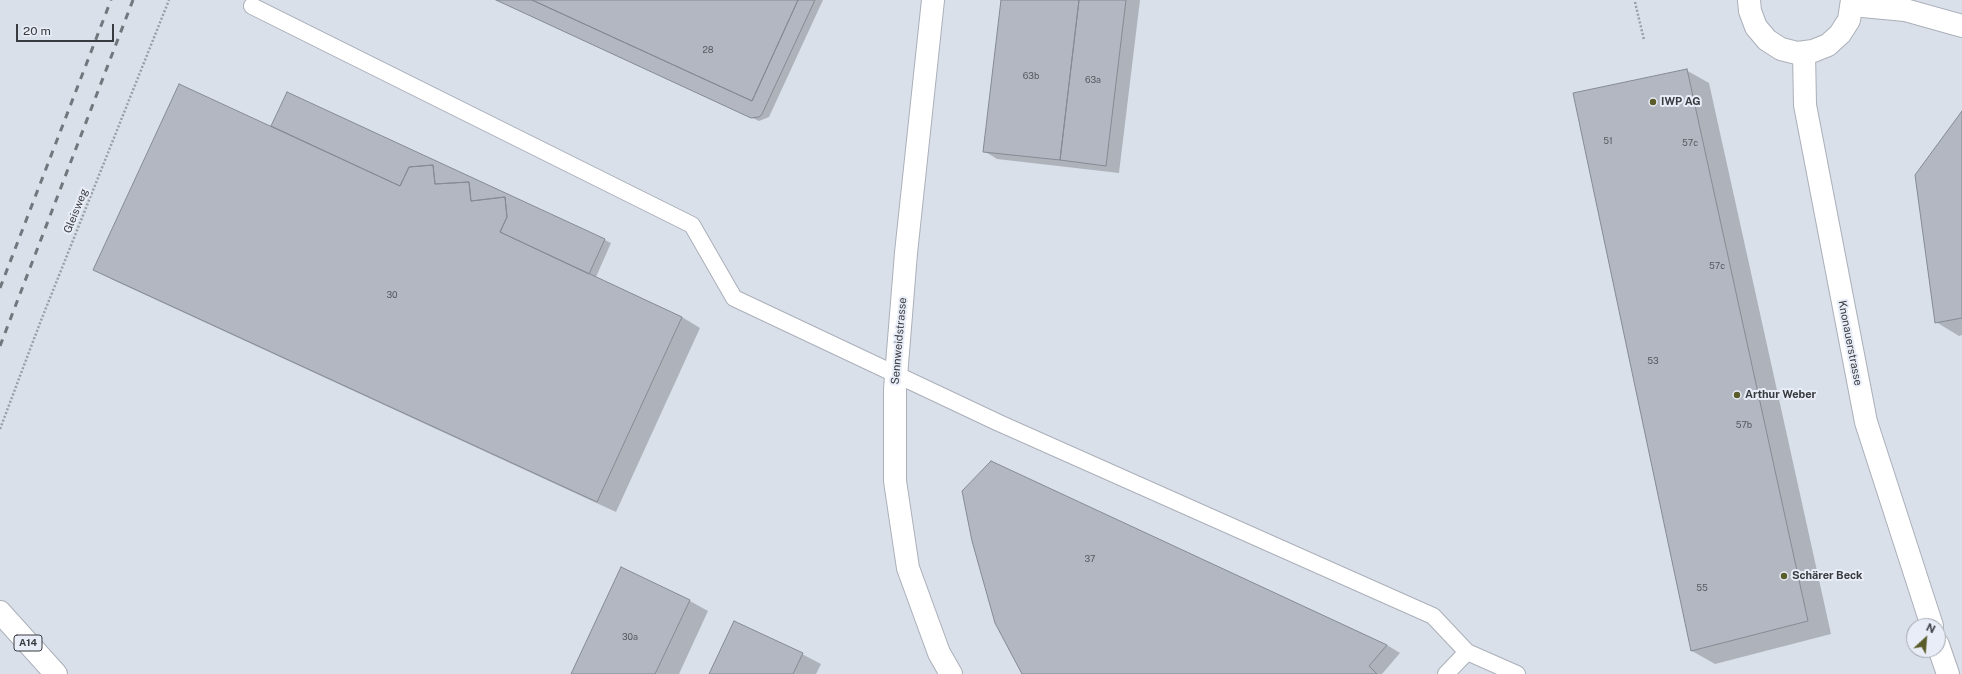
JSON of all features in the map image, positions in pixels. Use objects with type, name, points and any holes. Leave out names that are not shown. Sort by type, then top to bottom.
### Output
[{"type":"main road","name":"Sennweidstrasse","points":[[933,0],[906,253],[897,374],[894,481],[908,568],[939,653],[951,674]]},
{"type":"main road","points":[[1749,0],[1750,11],[1756,27],[1767,40],[1781,49],[1797,53],[1813,51],[1828,45],[1840,34],[1849,20],[1852,2],[1905,10],[1962,26]]},
{"type":"main road","name":"Knonauerstrasse","points":[[1804,52],[1805,105],[1866,422],[1929,618]]},
{"type":"main road","name":"A14","points":[[0,612],[56,674]]},
{"type":"main road","points":[[1942,658],[1948,674]]},
{"type":"lane","points":[[252,6],[692,225],[734,298],[999,423],[1433,616],[1467,652],[1517,674]]},
{"type":"lane","points":[[1446,674],[1467,652]]},
{"type":"path","name":"Gleisweg","points":[[0,429],[40,323],[169,0]]},
{"type":"path","points":[[1635,2],[1644,40]]},
{"type":"building","points":[[496,0],[532,0],[752,101],[798,0],[815,0],[762,114],[759,117],[751,118]]},
{"type":"building","points":[[532,0],[798,0],[752,101]]},
{"type":"building","points":[[1001,0],[1079,0],[1060,160],[983,152]]},
{"type":"building","points":[[1079,0],[1126,0],[1106,166],[1060,160]]},
{"type":"building","points":[[1687,69],[1808,621],[1691,651],[1573,93]]},
{"type":"building","points":[[179,84],[400,186],[409,167],[433,165],[435,184],[469,182],[471,201],[505,197],[507,217],[500,232],[682,317],[597,502],[93,270]]},
{"type":"building","points":[[287,92],[605,239],[589,274],[500,232],[507,217],[505,197],[471,201],[469,182],[435,184],[433,165],[409,167],[400,186],[271,126]]},
{"type":"building","points":[[1962,111],[1962,318],[1935,323],[1915,175]]},
{"type":"building","points":[[991,461],[1387,645],[1369,666],[1377,674],[1022,674],[995,623],[972,541],[962,491]]},
{"type":"building","points":[[621,567],[690,600],[655,674],[571,674]]},
{"type":"building","points":[[734,621],[803,653],[793,674],[709,674]]},
{"type":"railway","points":[[0,288],[111,0]]},
{"type":"railway","points":[[0,346],[133,0]]},
{"type":"place","name":"IWP AG","points":[[1653,102]]},
{"type":"place","name":"Arthur Weber","points":[[1737,395]]},
{"type":"place","name":"Schärer Beck","points":[[1784,576]]}]
